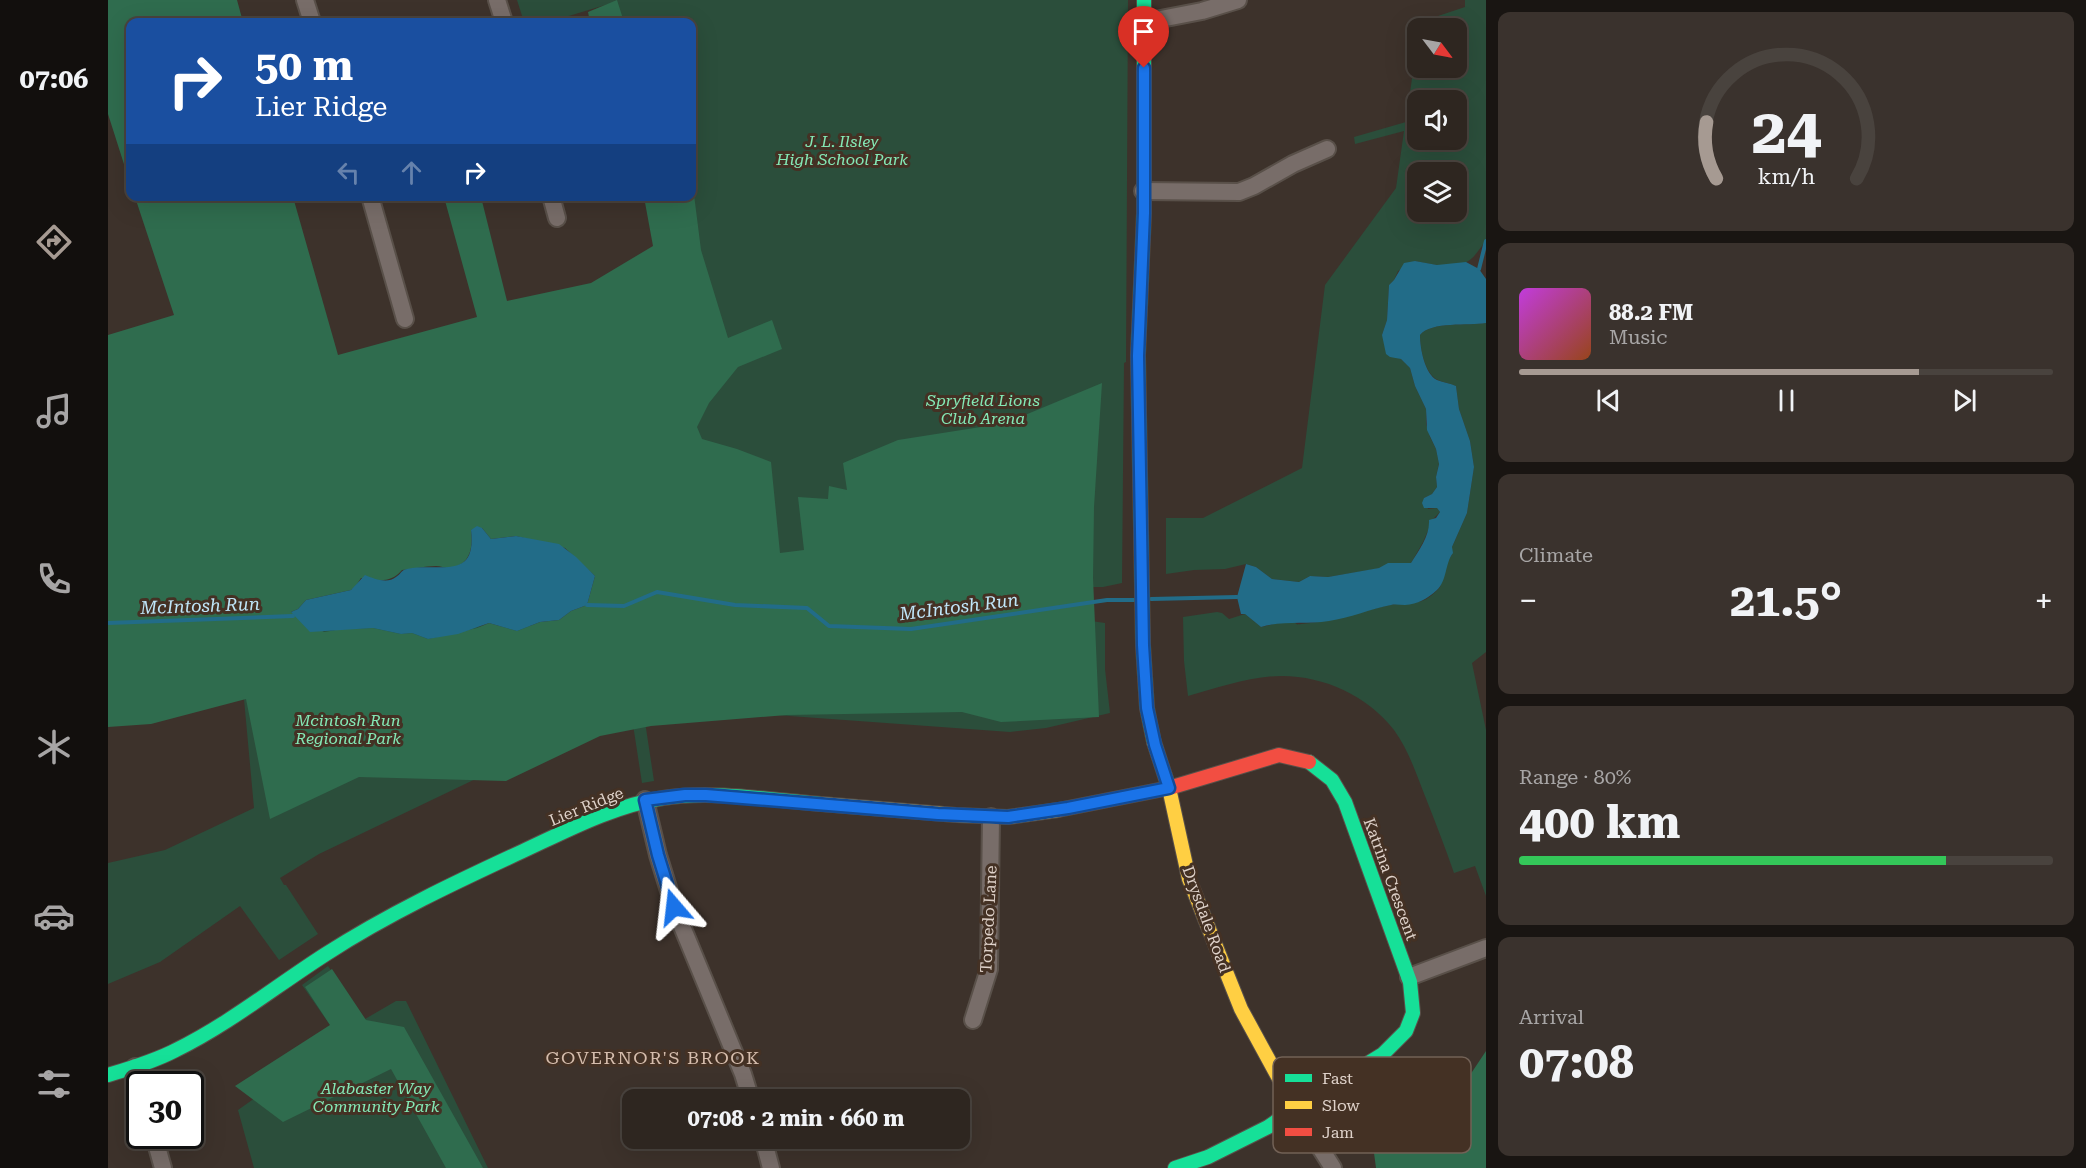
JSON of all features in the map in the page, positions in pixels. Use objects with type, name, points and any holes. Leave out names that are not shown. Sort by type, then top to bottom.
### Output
[{"type":"street","points":[[305,0],[311,18]]},
{"type":"street","points":[[497,0],[503,18]]},
{"type":"street","name":"Drysdale Road","points":[[1144,0],[1143,191],[1138,356],[1143,645],[1147,708],[1194,890],[1241,1009],[1273,1068]]},
{"type":"street","points":[[1145,22],[1202,11],[1238,0]]},
{"type":"street","points":[[1143,191],[1239,192],[1328,149]]},
{"type":"street","points":[[371,201],[405,319]]},
{"type":"street","points":[[552,201],[557,218]]},
{"type":"street","name":"Katrina Crescent","points":[[1169,788],[1279,755],[1305,760],[1323,771],[1332,780],[1345,802],[1413,992],[1413,1012],[1406,1031],[1400,1040],[1378,1057]]},
{"type":"street","name":"Lier Ridge","points":[[108,1075],[135,1067],[187,1045],[351,938],[410,906],[604,813],[645,800],[706,795],[1008,817],[1169,788]]},
{"type":"street","points":[[645,800],[658,855],[674,907],[747,1089]]},
{"type":"street","name":"Torpedo Lane","points":[[973,1020],[988,969],[991,817]]},
{"type":"street","points":[[1409,977],[1486,948]]},
{"type":"street","points":[[135,1067],[136,1071]]},
{"type":"street","name":"Katrina Crescent","points":[[1175,1168],[1208,1157],[1273,1123]]},
{"type":"street","points":[[158,1149],[163,1168]]},
{"type":"street","points":[[766,1149],[771,1168]]},
{"type":"street","name":"Drysdale Road","points":[[1324,1153],[1333,1168]]},
{"type":"green space","points":[[108,0],[237,0],[242,18],[126,18],[126,170],[108,114]]},
{"type":"green space","points":[[517,0],[1128,0],[1122,583],[1012,599],[108,447],[692,264],[692,201],[696,201],[696,18],[621,18],[615,2],[562,18],[523,18]]},
{"type":"green space","points":[[617,0],[623,18],[589,18],[588,12]]},
{"type":"green space","points":[[1465,0],[1486,0],[1486,241],[1465,263],[1444,266],[1415,261],[1398,271],[1389,285],[1387,320],[1382,335],[1396,357],[1410,368],[1415,386],[1426,409],[1426,424],[1439,463],[1436,477],[1437,487],[1432,494],[1424,498],[1428,509],[1437,508],[1440,512],[1433,519],[1411,563],[1328,577],[1310,576],[1299,582],[1272,579],[1256,567],[1246,564],[1225,569],[1166,574],[1166,518],[1203,518],[1302,468],[1325,285],[1396,188],[1404,131],[1355,144],[1354,137],[1406,122],[1407,115],[1407,150],[1467,150],[1467,90],[1410,90],[1412,78],[1467,78],[1467,18],[1432,18],[1465,7]]},
{"type":"green space","points":[[136,201],[294,201],[338,355],[477,317],[445,201],[482,201],[507,301],[591,283],[653,246],[645,201],[695,201],[701,250],[728,338],[772,320],[782,349],[738,367],[709,403],[697,427],[702,439],[771,462],[780,553],[804,550],[798,497],[828,499],[829,486],[847,490],[843,463],[898,440],[1006,423],[1102,383],[1094,507],[1093,578],[1099,717],[1001,722],[962,712],[787,715],[651,726],[600,736],[506,781],[359,777],[270,819],[246,699],[151,724],[108,727],[108,335],[174,315]],"holes":[[[482,528],[491,539],[516,536],[565,548],[595,576],[587,605],[571,611],[559,620],[540,622],[517,631],[489,623],[428,639],[412,633],[401,634],[373,628],[324,632],[291,612],[298,609],[306,600],[351,590],[361,578],[383,580],[393,577],[402,570],[432,566],[449,568],[458,566],[467,559],[469,554],[472,543],[471,530]]]},
{"type":"green space","points":[[1486,323],[1486,652],[1472,663],[1486,730],[1486,896],[1475,866],[1454,873],[1408,753],[1394,730],[1383,718],[1371,707],[1344,690],[1298,677],[1258,678],[1188,696],[1183,617],[1217,612],[1229,619],[1245,614],[1261,627],[1285,622],[1313,623],[1390,605],[1422,601],[1436,591],[1440,587],[1448,559],[1452,555],[1452,547],[1467,513],[1474,467],[1470,441],[1459,409],[1456,386],[1433,377],[1422,354],[1420,335],[1441,326]]},
{"type":"green space","name":"Mcintosh Run Regional Park","points":[[1091,621],[1105,623],[1105,669],[1110,713],[1046,728],[1010,732],[735,712],[644,715],[654,781],[642,783],[632,718],[559,739],[319,854],[280,878],[318,934],[279,960],[240,906],[160,962],[108,984],[108,863],[165,850],[254,808],[244,699],[108,630]]},
{"type":"green space","name":"Alabaster Way Community Park","points":[[328,966],[365,1019],[396,1001],[406,1001],[488,1168],[254,1168],[238,1110],[339,1038],[302,985]]},
{"type":"green space","points":[[332,969],[366,1020],[404,1027],[483,1168],[446,1168],[391,1069],[283,1122],[235,1086],[330,1025],[305,987]]},
{"type":"green space","points":[[1486,1051],[1486,1168],[1376,1168],[1374,1153],[1471,1153],[1471,1074]]},
{"type":"water","points":[[1415,261],[1437,265],[1466,262],[1479,269],[1486,279],[1486,323],[1441,326],[1420,335],[1422,354],[1429,372],[1437,380],[1456,386],[1459,409],[1470,441],[1474,467],[1467,513],[1452,547],[1453,553],[1443,582],[1430,596],[1414,604],[1391,605],[1329,621],[1261,627],[1245,614],[1241,614],[1237,597],[1246,564],[1256,567],[1272,579],[1299,582],[1310,576],[1328,577],[1379,568],[1388,563],[1411,563],[1426,537],[1429,520],[1436,518],[1440,512],[1437,508],[1424,508],[1422,503],[1424,498],[1432,494],[1437,487],[1436,477],[1439,464],[1436,449],[1427,430],[1426,409],[1415,386],[1410,368],[1401,359],[1386,354],[1382,335],[1387,320],[1389,285],[1404,263]]},
{"type":"water","points":[[477,526],[482,528],[491,539],[516,536],[559,544],[595,576],[587,605],[571,611],[559,620],[540,622],[517,631],[489,623],[458,634],[428,639],[412,633],[401,634],[373,628],[310,632],[291,612],[298,609],[306,600],[351,590],[365,575],[389,580],[407,569],[453,566],[462,563],[468,557],[471,546],[471,530]]},
{"type":"waterway","name":"McIntosh Run","points":[[1479,269],[1486,241]]},
{"type":"waterway","name":"McIntosh Run","points":[[587,605],[624,606],[657,592],[735,605],[807,608],[829,626],[911,629],[1107,600],[1134,600]]},
{"type":"waterway","name":"McIntosh Run","points":[[1151,599],[1237,597]]},
{"type":"waterway","name":"McIntosh Run","points":[[108,623],[293,616]]},
{"type":"traffic: fast","points":[[1144,0],[1144,213],[1138,355],[1143,645],[1147,708],[1154,742]]},
{"type":"traffic: fast","points":[[1309,762],[1332,780],[1345,802],[1410,982],[1413,1013],[1406,1031],[1378,1057]]},
{"type":"traffic: fast","points":[[108,1075],[160,1058],[196,1040],[326,954],[398,912],[574,827],[609,813],[663,798],[701,795],[742,796],[821,804]]},
{"type":"traffic: fast","points":[[1175,1168],[1208,1157],[1273,1123]]},
{"type":"traffic: slow","points":[[1154,742],[1169,788],[1189,879],[1241,1009],[1273,1068]]},
{"type":"traffic: slow","points":[[821,804],[1008,817],[1058,810]]},
{"type":"traffic: jam","points":[[1058,810],[1169,788],[1279,755],[1309,762]]},
{"type":"district","name":"GOVERNOR'S BROOK","points":[[653,1058]]},
{"type":"route","points":[[674,907],[658,855],[645,800],[706,795],[938,814],[1008,817],[1169,788],[1155,745],[1147,708],[1143,645],[1138,356],[1144,213],[1144,68]]},
{"type":"park label","name":"J. L. Ilsley High School Park","points":[[842,150]]},
{"type":"park label","name":"Spryfield Lions Club Arena","points":[[983,409]]}]
